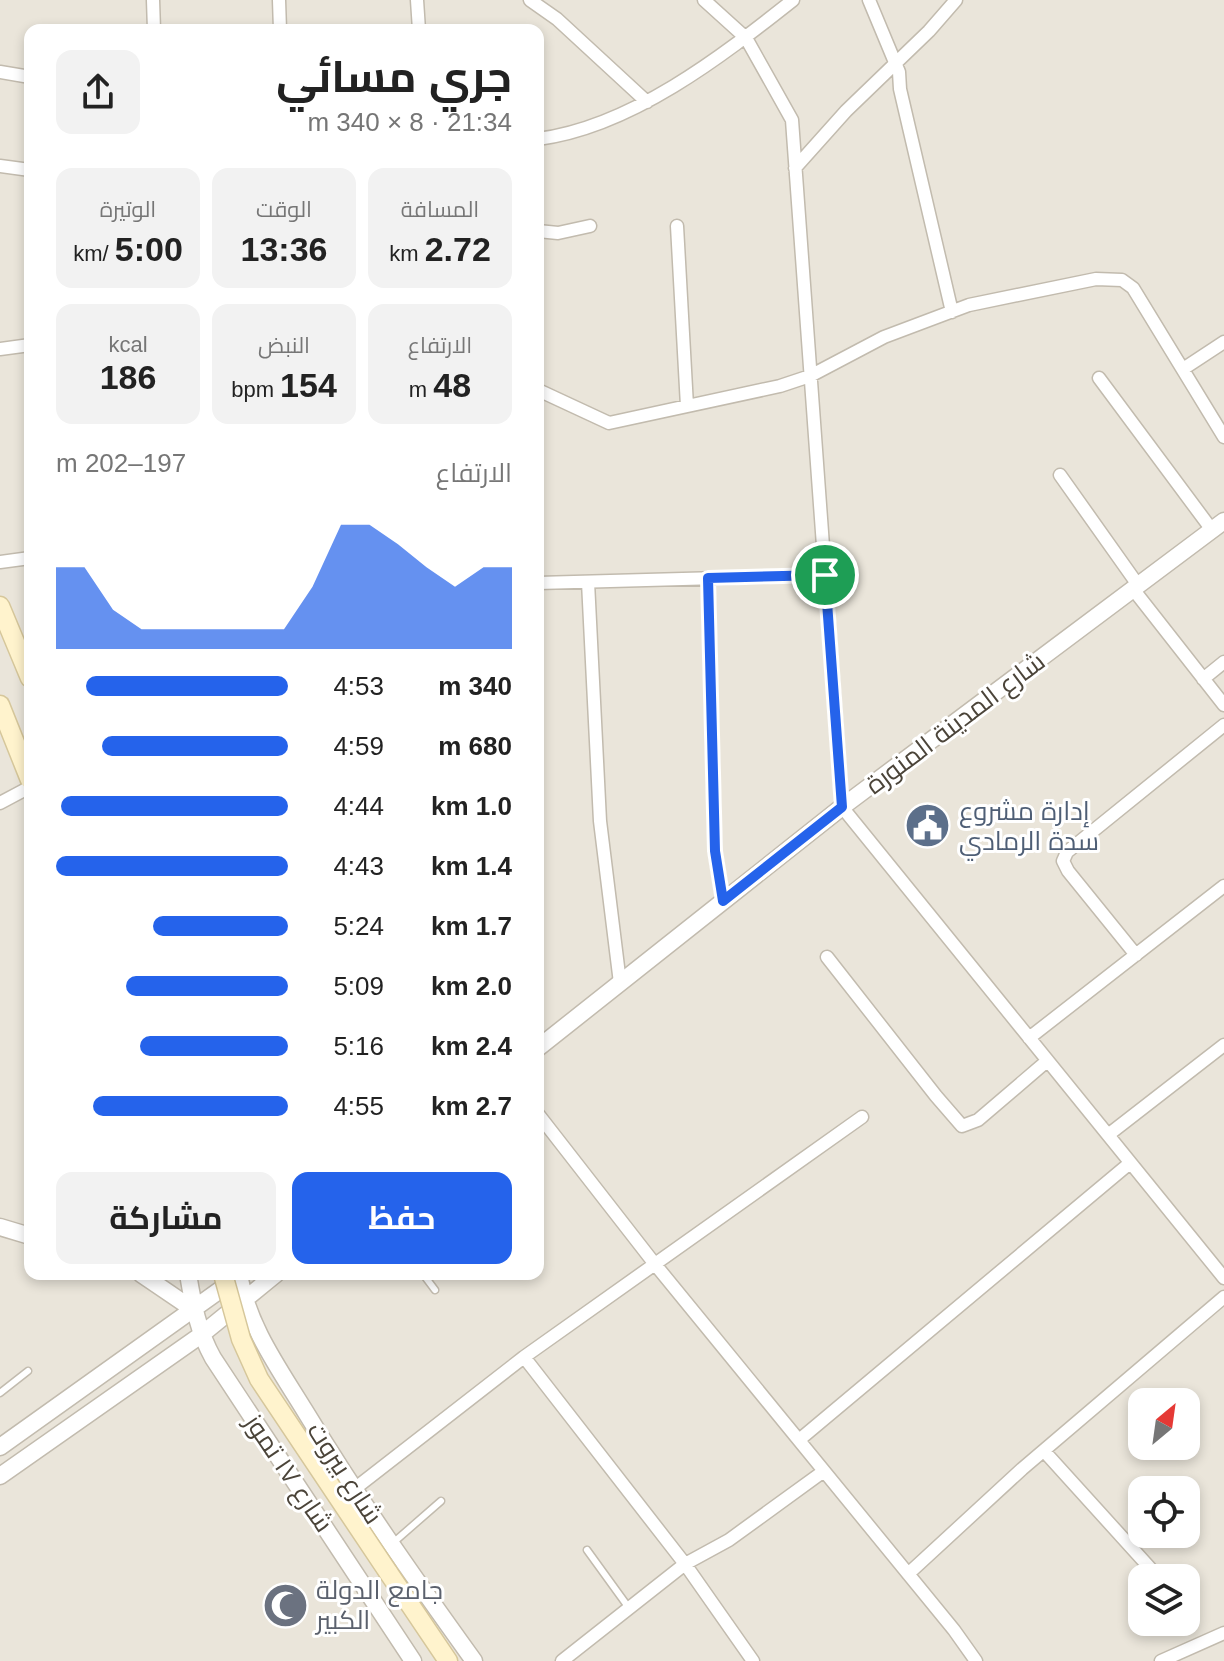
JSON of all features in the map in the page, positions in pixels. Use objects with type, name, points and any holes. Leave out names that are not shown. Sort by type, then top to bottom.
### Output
[{"type":"main road","points":[[0,606],[24,664]]},
{"type":"main road","points":[[0,705],[24,765]]},
{"type":"main road","points":[[236,1280],[233,1318],[259,1379],[448,1661]]},
{"type":"street","points":[[153,0],[154,24]]},
{"type":"street","points":[[279,0],[280,24]]},
{"type":"street","points":[[417,0],[419,24]]},
{"type":"street","points":[[530,0],[557,19],[647,102]]},
{"type":"street","points":[[704,0],[746,38],[792,120],[842,807],[1224,1278]]},
{"type":"street","points":[[544,138],[589,127],[647,102],[746,38],[793,0]]},
{"type":"street","points":[[869,0],[895,62],[952,312]]},
{"type":"street","points":[[795,168],[835,122],[929,31],[956,0]]},
{"type":"street","points":[[0,72],[24,76]]},
{"type":"street","points":[[0,166],[24,169]]},
{"type":"street","points":[[544,232],[558,233],[590,226]]},
{"type":"street","points":[[677,226],[687,406]]},
{"type":"street","points":[[544,393],[609,423],[780,386],[810,376],[884,337],[969,305],[1096,279],[1122,280],[1133,288],[1224,437]]},
{"type":"street","points":[[1183,369],[1224,342]]},
{"type":"street","points":[[0,349],[24,346]]},
{"type":"street","points":[[1099,378],[1218,526]]},
{"type":"street","points":[[1060,475],[1136,587],[1224,705]]},
{"type":"street","name":"شارع المدينة المنورة","points":[[544,1043],[842,807],[1218,526]]},
{"type":"street","points":[[0,562],[24,559]]},
{"type":"street","points":[[544,583],[825,575]]},
{"type":"street","points":[[708,578],[715,851],[723,901]]},
{"type":"street","points":[[588,582],[600,821],[620,983]]},
{"type":"street","points":[[1203,679],[1224,662]]},
{"type":"street","points":[[1136,955],[1063,861],[1067,852],[1224,725]]},
{"type":"street","points":[[0,803],[24,790]]},
{"type":"street","points":[[1029,1038],[1224,886]]},
{"type":"street","points":[[827,957],[962,1126],[978,1120],[1047,1061]]},
{"type":"street","points":[[1108,1135],[1220,1048],[1224,1062]]},
{"type":"street","points":[[353,1490],[524,1357],[862,1117]]},
{"type":"street","points":[[544,1122],[654,1263],[976,1661]]},
{"type":"street","points":[[799,1440],[1130,1163]]},
{"type":"street","points":[[0,1227],[24,1234]]},
{"type":"street","points":[[150,1280],[194,1310]]},
{"type":"street","name":"شارع ١٧ تموز","points":[[189,1280],[201,1335],[220,1369],[413,1661]]},
{"type":"street","points":[[0,1447],[194,1310],[229,1280]]},
{"type":"street","name":"شارع بيروت","points":[[238,1280],[263,1343],[353,1490],[474,1661]]},
{"type":"street","points":[[0,1476],[201,1335],[269,1280]]},
{"type":"street","points":[[908,1574],[1044,1451],[1224,1297]]},
{"type":"street","points":[[524,1357],[685,1564],[753,1661]]},
{"type":"street","points":[[1044,1451],[1146,1564]]},
{"type":"street","points":[[562,1661],[685,1564],[729,1540],[824,1471]]},
{"type":"street","points":[[1161,1661],[1182,1657],[1224,1633]]},
{"type":"lane","points":[[428,1280],[435,1290]]},
{"type":"lane","points":[[0,1393],[28,1371]]},
{"type":"lane","points":[[392,1545],[441,1501]]},
{"type":"lane","points":[[587,1550],[629,1608]]},
{"type":"shaded area","points":[[0,0],[1224,0],[1224,1661],[0,1661]]},
{"type":"place","name":"إدارة مشروع سدة الرمادي","points":[[928,826]]},
{"type":"place","name":"جامع الدولة الكبير","points":[[285,1605]]},
{"type":"route","points":[[825,575],[842,807],[723,901],[715,851],[708,578],[825,575]]}]
